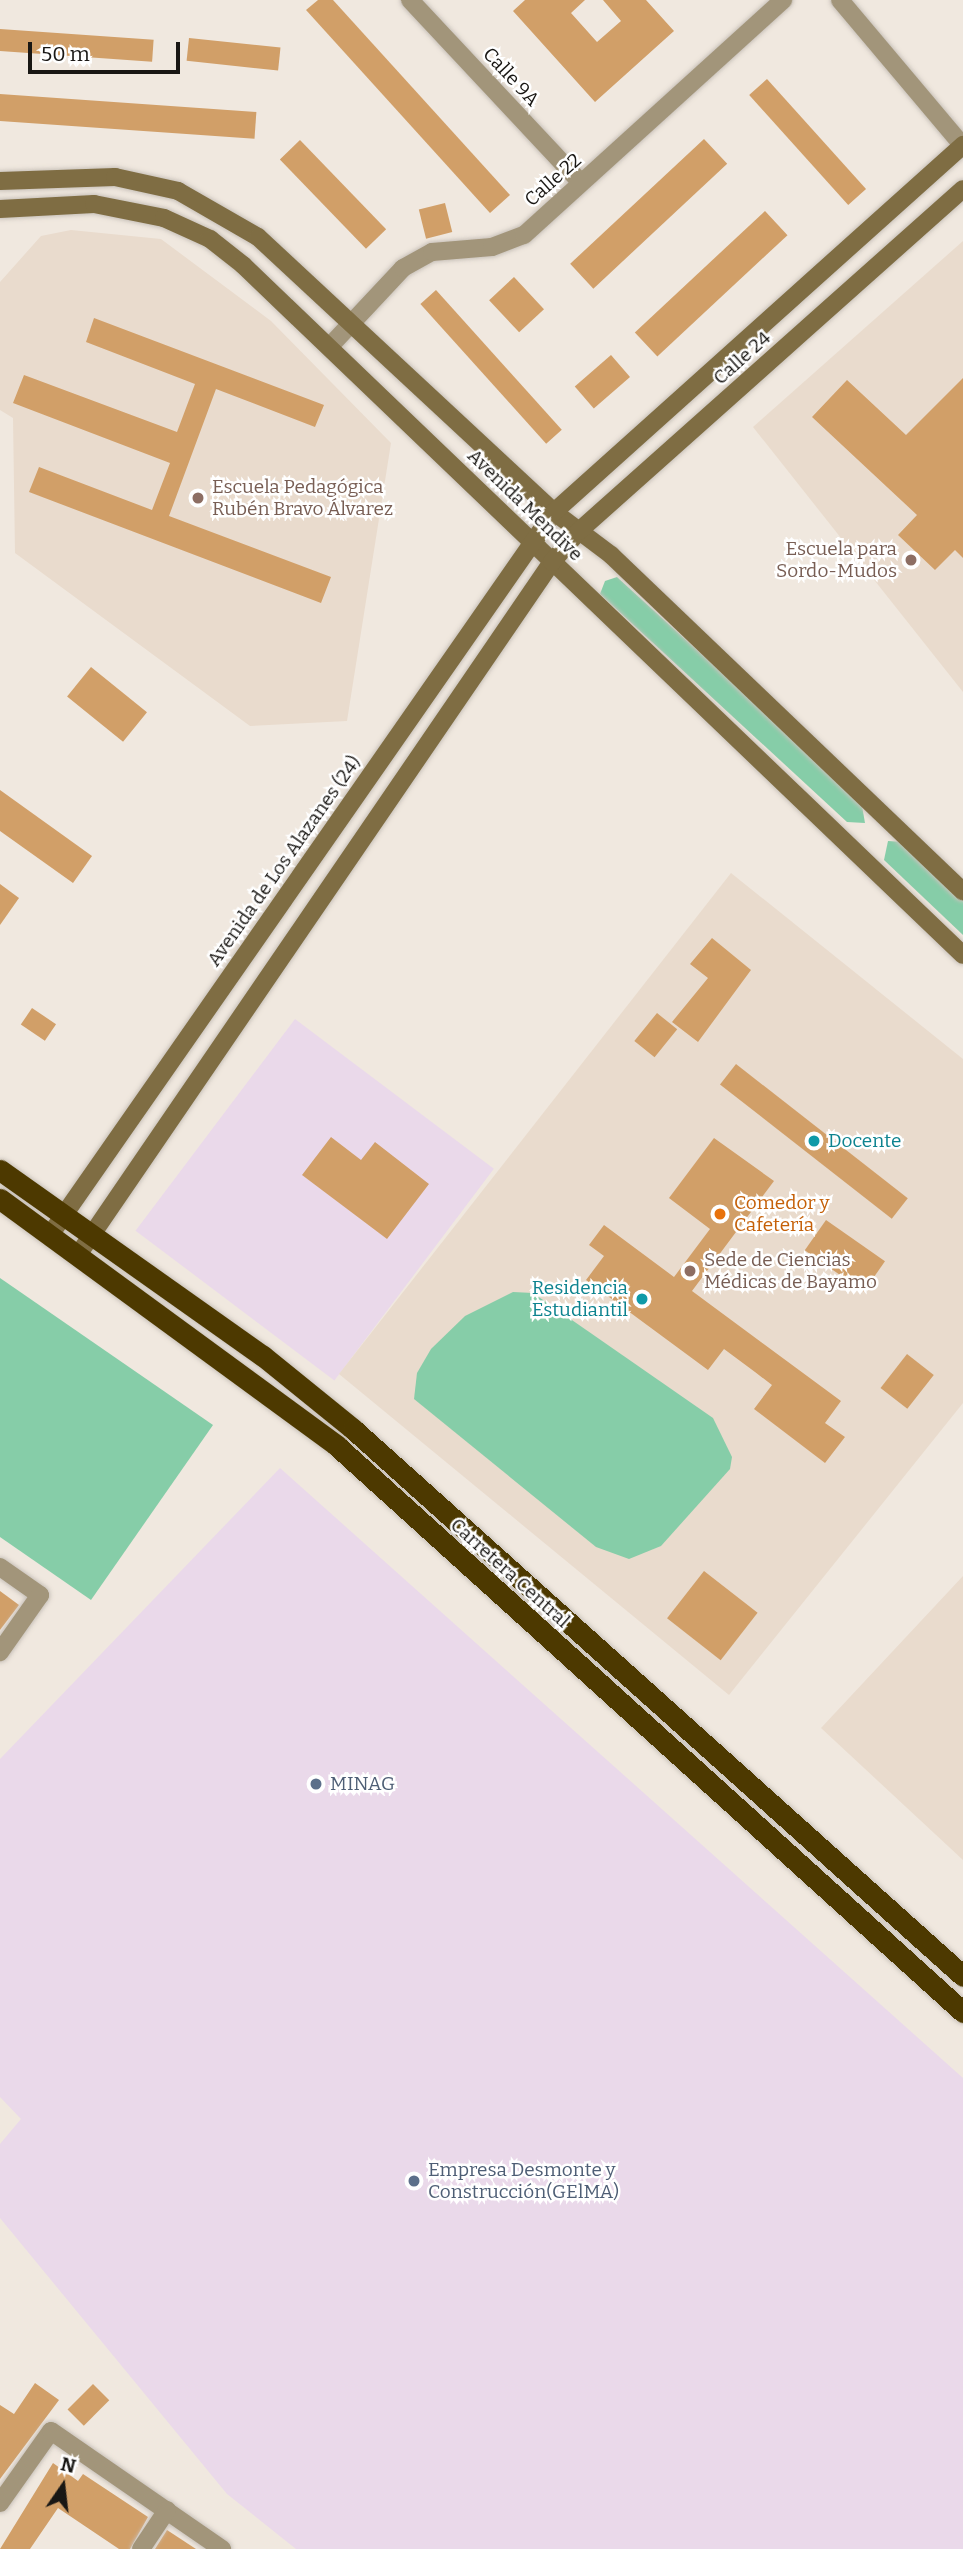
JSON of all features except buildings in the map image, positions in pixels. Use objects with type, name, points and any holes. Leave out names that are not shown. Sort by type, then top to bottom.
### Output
[{"type":"highway","name":"Carretera Central","points":[[0,1170],[353,1429],[963,1976]]},
{"type":"highway","name":"Carretera Central","points":[[0,1199],[337,1446],[963,2012]]},
{"type":"street","name":"Calle 9A","points":[[410,0],[581,183]]},
{"type":"street","name":"Calle 22","points":[[331,345],[352,319],[403,268],[432,252],[492,247],[524,235],[783,0]]},
{"type":"street","points":[[841,0],[963,145]]},
{"type":"street","name":"Calle 24","points":[[554,512],[963,145]]},
{"type":"street","name":"Avenida Mendive","points":[[0,181],[115,177],[178,191],[258,237],[352,319],[554,512],[579,531],[963,891]]},
{"type":"street","name":"Calle 24","points":[[552,562],[579,531],[963,189]]},
{"type":"street","name":"Avenida Mendive","points":[[0,209],[94,204],[164,218],[210,239],[331,345],[552,562],[963,955]]},
{"type":"street","name":"Avenida de Los Alazanes (24)","points":[[50,1235],[531,541],[554,512]]},
{"type":"street","points":[[78,1255],[552,562]]},
{"type":"street","points":[[0,1567],[40,1595],[0,1652]]},
{"type":"street","points":[[0,2502],[51,2431],[222,2549]]},
{"type":"street","points":[[141,2549],[166,2510]]},
{"type":"shaded area","name":"Escuela Pedagógica Rubén Bravo Álvarez","points":[[71,230],[161,239],[271,321],[391,443],[347,721],[250,726],[15,553],[13,418],[0,410],[0,282],[41,236]]},
{"type":"shaded area","name":"Escuela para Sordo-Mudos","points":[[963,241],[963,692],[753,427]]},
{"type":"shaded area","name":"Sede de Ciencias Médicas de Bayamo","points":[[731,873],[963,1059],[963,1403],[729,1695],[339,1374]]},
{"type":"shaded area","points":[[295,1019],[494,1169],[334,1380],[136,1231]]},
{"type":"shaded area","points":[[280,1468],[963,2078],[963,2549],[296,2549],[227,2494],[0,2218],[0,2144],[21,2119],[0,2097],[0,1759]]},
{"type":"shaded area","points":[[963,1576],[963,1860],[821,1728]]},
{"type":"green space","points":[[617,577],[861,800],[865,823],[847,822],[600,594],[605,581]]},
{"type":"green space","points":[[888,841],[903,842],[963,898],[963,935],[884,860]]},
{"type":"green space","points":[[0,1278],[213,1425],[91,1600],[0,1537]]},
{"type":"green space","points":[[513,1292],[533,1293],[713,1418],[732,1457],[730,1469],[661,1546],[629,1559],[596,1547],[414,1399],[417,1373],[431,1349],[465,1316]]},
{"type":"place","name":"Escuela Pedagógica Rubén Bravo Álvarez","points":[[198,498]]},
{"type":"place","name":"Escuela para Sordo-Mudos","points":[[911,560]]},
{"type":"place","name":"Docente","points":[[814,1141]]},
{"type":"place","name":"Comedor y Cafetería","points":[[720,1214]]},
{"type":"place","name":"Sede de Ciencias Médicas de Bayamo","points":[[690,1271]]},
{"type":"place","name":"Residencia Estudiantil","points":[[642,1299]]},
{"type":"place","name":"MINAG","points":[[316,1784]]},
{"type":"place","name":"Empresa Desmonte y Construcción(GElMA)","points":[[414,2181]]}]
